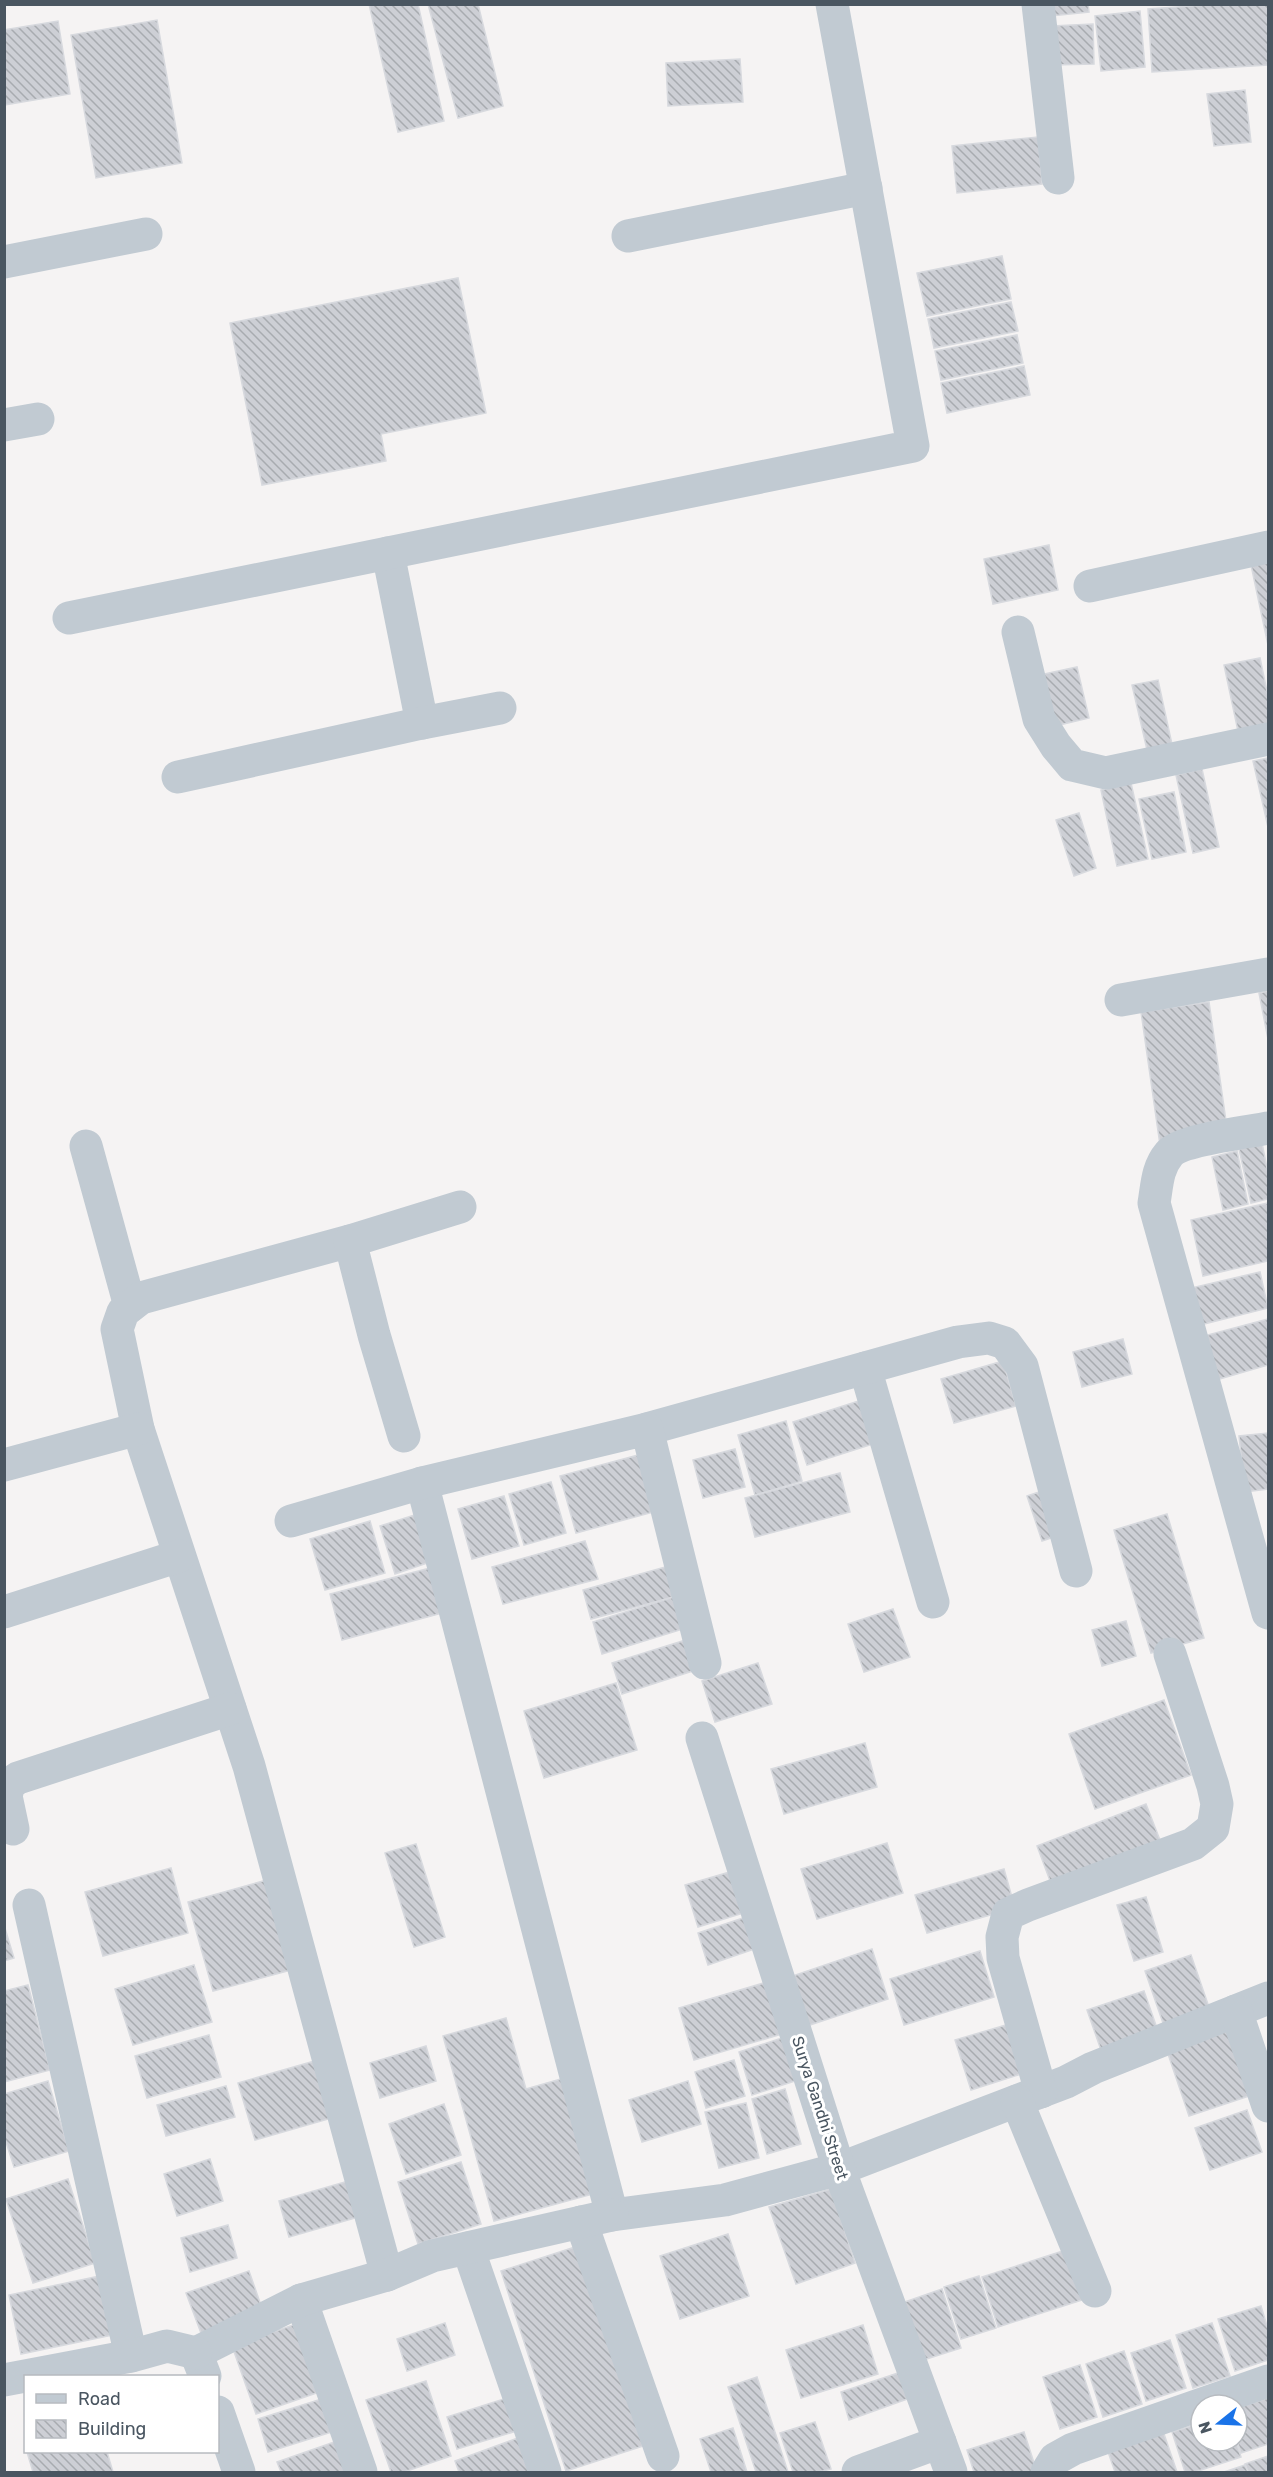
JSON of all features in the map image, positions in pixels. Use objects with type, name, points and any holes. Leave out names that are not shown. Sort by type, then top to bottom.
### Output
[{"type":"street","points":[[69,618],[913,446],[832,4]]},
{"type":"street","points":[[1038,4],[1058,178]]},
{"type":"street","points":[[628,236],[866,188]]},
{"type":"street","points":[[4,262],[146,234]]},
{"type":"street","points":[[4,424],[38,419]]},
{"type":"street","points":[[1090,586],[1269,547]]},
{"type":"street","points":[[388,552],[422,723]]},
{"type":"street","points":[[1018,632],[1040,719],[1056,746],[1072,765],[1106,772],[1269,739]]},
{"type":"street","points":[[178,777],[500,708]]},
{"type":"street","points":[[1121,1000],[1269,974]]},
{"type":"street","points":[[1269,1128],[1191,1143],[1170,1152],[1159,1170],[1154,1203],[1269,1613]]},
{"type":"street","points":[[86,1146],[130,1306]]},
{"type":"street","points":[[387,2275],[249,1766],[138,1429],[117,1329],[123,1312],[141,1298],[350,1241],[460,1207]]},
{"type":"street","points":[[350,1241],[374,1335],[404,1436]]},
{"type":"street","points":[[291,1521],[422,1483],[647,1429],[958,1342],[989,1338],[1005,1343],[1022,1366],[1076,1571]]},
{"type":"street","points":[[865,1368],[933,1602]]},
{"type":"street","points":[[4,1465],[138,1429]]},
{"type":"street","points":[[647,1429],[705,1663]]},
{"type":"street","points":[[422,1483],[596,2218],[663,2456]]},
{"type":"street","points":[[4,1612],[179,1556]]},
{"type":"street","points":[[1095,2291],[1029,2097],[1003,1958],[1002,1937],[1008,1914],[1192,1844],[1213,1828],[1217,1804],[1213,1786],[1170,1654]]},
{"type":"street","points":[[13,1829],[6,1796],[9,1784],[18,1778],[230,1709]]},
{"type":"street","name":"Surya Gandhi Street","points":[[702,1738],[839,2169],[951,2472]]},
{"type":"street","points":[[29,1905],[131,2356]]},
{"type":"street","points":[[30,2375],[131,2356],[167,2346],[201,2365],[301,2300],[387,2275],[432,2256],[596,2218],[725,2200],[839,2169],[1029,2097],[1093,2068],[1269,1998]]},
{"type":"street","points":[[1236,2011],[1269,2106]]},
{"type":"street","points":[[468,2248],[545,2472]]},
{"type":"street","points":[[301,2300],[361,2472]]},
{"type":"street","points":[[4,2380],[24,2376]]},
{"type":"street","points":[[1047,2472],[1054,2459],[1073,2449],[1269,2381]]},
{"type":"street","points":[[219,2415],[239,2472]]},
{"type":"street","points":[[858,2472],[940,2442]]},
{"type":"building","points":[[369,4],[418,4],[444,121],[398,132]]},
{"type":"building","points":[[428,4],[478,4],[503,106],[458,118]]},
{"type":"building","points":[[1049,4],[1088,4],[1089,12],[1051,16]]},
{"type":"building","points":[[1221,4],[1268,4],[1268,65],[1152,72],[1148,9]]},
{"type":"building","points":[[1140,11],[1145,67],[1101,71],[1095,16]]},
{"type":"building","points":[[157,20],[182,163],[96,178],[71,35]]},
{"type":"building","points":[[58,21],[70,94],[4,105],[4,30]]},
{"type":"building","points":[[1093,24],[1094,64],[1053,65],[1052,26]]},
{"type":"building","points":[[740,59],[743,102],[668,106],[666,63]]},
{"type":"building","points":[[1245,90],[1251,142],[1214,146],[1207,94]]},
{"type":"building","points":[[1038,137],[1042,184],[957,193],[952,146]]},
{"type":"building","points":[[1002,256],[1011,299],[927,316],[917,273]]},
{"type":"building","points":[[458,278],[486,413],[381,434],[386,461],[262,485],[230,323]]},
{"type":"building","points":[[1011,302],[1018,331],[934,348],[928,319]]},
{"type":"building","points":[[1017,335],[1023,363],[941,380],[935,351]]},
{"type":"building","points":[[1024,366],[1030,395],[947,413],[941,383]]},
{"type":"building","points":[[1049,545],[1058,590],[993,604],[984,559]]},
{"type":"building","points":[[1268,562],[1268,645],[1251,565]]},
{"type":"building","points":[[1260,658],[1268,696],[1268,724],[1238,731],[1224,665]]},
{"type":"building","points":[[1077,667],[1089,718],[1055,726],[1044,674]]},
{"type":"building","points":[[1158,680],[1173,749],[1148,754],[1132,685]]},
{"type":"building","points":[[1268,758],[1268,827],[1253,761]]},
{"type":"building","points":[[1202,769],[1219,847],[1193,853],[1176,775]]},
{"type":"building","points":[[1131,783],[1148,859],[1117,866],[1101,790]]},
{"type":"building","points":[[1174,792],[1186,852],[1152,859],[1139,799]]},
{"type":"building","points":[[1079,813],[1096,868],[1074,876],[1056,820]]},
{"type":"building","points":[[1268,991],[1268,1039],[1259,993]]},
{"type":"building","points":[[1209,1002],[1228,1135],[1160,1145],[1141,1012]]},
{"type":"building","points":[[1262,1143],[1268,1173],[1268,1199],[1251,1203],[1239,1149]]},
{"type":"building","points":[[1237,1151],[1248,1204],[1223,1210],[1212,1157]]},
{"type":"building","points":[[1268,1203],[1268,1261],[1203,1276],[1191,1220]]},
{"type":"building","points":[[1260,1272],[1268,1308],[1196,1326],[1187,1289]]},
{"type":"building","points":[[1268,1319],[1268,1365],[1216,1380],[1204,1336]]},
{"type":"building","points":[[1123,1339],[1132,1374],[1082,1387],[1073,1352]]},
{"type":"building","points":[[1003,1361],[1016,1406],[954,1423],[941,1379]]},
{"type":"building","points":[[865,1399],[879,1442],[807,1465],[793,1422]]},
{"type":"building","points":[[786,1421],[802,1481],[755,1495],[738,1435]]},
{"type":"building","points":[[1268,1433],[1268,1489],[1245,1492],[1239,1436]]},
{"type":"building","points":[[735,1449],[745,1487],[703,1498],[693,1460]]},
{"type":"building","points":[[642,1454],[657,1511],[576,1533],[560,1476]]},
{"type":"building","points":[[840,1473],[850,1512],[755,1537],[745,1498]]},
{"type":"building","points":[[551,1482],[566,1533],[524,1545],[509,1494]]},
{"type":"building","points":[[1048,1489],[1063,1534],[1042,1541],[1027,1496]]},
{"type":"building","points":[[504,1496],[519,1546],[472,1559],[458,1509]]},
{"type":"building","points":[[421,1513],[436,1560],[395,1574],[380,1526]]},
{"type":"building","points":[[1167,1514],[1204,1638],[1151,1653],[1114,1530]]},
{"type":"building","points":[[370,1521],[385,1573],[325,1590],[310,1539]]},
{"type":"building","points":[[585,1541],[598,1579],[503,1604],[492,1567]]},
{"type":"building","points":[[669,1566],[677,1596],[591,1619],[583,1590]]},
{"type":"building","points":[[434,1567],[446,1612],[342,1640],[330,1594]]},
{"type":"building","points":[[677,1596],[686,1628],[602,1654],[593,1622]]},
{"type":"building","points":[[893,1609],[910,1657],[864,1672],[848,1624]]},
{"type":"building","points":[[1126,1621],[1136,1656],[1102,1666],[1092,1630]]},
{"type":"building","points":[[692,1638],[702,1668],[622,1694],[612,1663]]},
{"type":"building","points":[[758,1663],[772,1704],[715,1722],[702,1681]]},
{"type":"building","points":[[616,1683],[637,1750],[544,1778],[524,1711]]},
{"type":"building","points":[[1164,1700],[1191,1775],[1095,1809],[1069,1734]]},
{"type":"building","points":[[865,1743],[877,1787],[784,1814],[771,1769]]},
{"type":"building","points":[[1146,1804],[1165,1853],[1055,1894],[1037,1846]]},
{"type":"building","points":[[887,1843],[903,1893],[817,1919],[801,1869]]},
{"type":"building","points":[[416,1844],[445,1937],[414,1947],[385,1853]]},
{"type":"building","points":[[171,1868],[188,1933],[103,1956],[85,1892]]},
{"type":"building","points":[[740,1869],[753,1910],[698,1927],[685,1885]]},
{"type":"building","points":[[1004,1869],[1015,1908],[927,1933],[915,1895]]},
{"type":"building","points":[[270,1879],[295,1969],[213,1991],[188,1902]]},
{"type":"building","points":[[1146,1897],[1163,1952],[1134,1961],[1117,1905]]},
{"type":"building","points":[[749,1916],[760,1947],[708,1965],[698,1933]]},
{"type":"building","points":[[4,1925],[14,1958],[4,1961]]},
{"type":"building","points":[[872,1949],[888,1999],[798,2029],[781,1980]]},
{"type":"building","points":[[980,1951],[994,1997],[904,2025],[890,1979]]},
{"type":"building","points":[[1191,1955],[1210,2010],[1164,2026],[1145,1971]]},
{"type":"building","points":[[194,1965],[212,2022],[133,2045],[115,1989]]},
{"type":"building","points":[[767,1982],[782,2034],[694,2060],[679,2008]]},
{"type":"building","points":[[28,1985],[50,2070],[4,2082],[4,1991]]},
{"type":"building","points":[[1144,1991],[1158,2031],[1101,2050],[1087,2010]]},
{"type":"building","points":[[506,2018],[526,2089],[568,2077],[600,2192],[494,2221],[443,2036]]},
{"type":"building","points":[[1006,2025],[1021,2074],[971,2090],[955,2040]]},
{"type":"building","points":[[1227,2030],[1249,2096],[1189,2116],[1167,2051]]},
{"type":"building","points":[[209,2035],[221,2077],[147,2098],[135,2056]]},
{"type":"building","points":[[788,2036],[801,2079],[752,2095],[739,2052]]},
{"type":"building","points":[[426,2046],[436,2081],[380,2098],[370,2063]]},
{"type":"building","points":[[325,2058],[342,2115],[255,2140],[238,2083]]},
{"type":"building","points":[[734,2060],[745,2096],[706,2108],[695,2072]]},
{"type":"building","points":[[48,2081],[69,2151],[14,2167],[4,2136],[4,2094]]},
{"type":"building","points":[[688,2081],[701,2124],[642,2142],[629,2100]]},
{"type":"building","points":[[226,2086],[235,2117],[166,2136],[157,2105]]},
{"type":"building","points":[[785,2089],[801,2144],[767,2154],[752,2099]]},
{"type":"building","points":[[746,2103],[759,2158],[719,2168],[705,2112]]},
{"type":"building","points":[[444,2104],[461,2155],[406,2174],[389,2124]]},
{"type":"building","points":[[1247,2110],[1262,2152],[1210,2170],[1195,2128]]},
{"type":"building","points":[[210,2159],[223,2201],[177,2216],[164,2174]]},
{"type":"building","points":[[461,2162],[481,2224],[418,2244],[398,2182]]},
{"type":"building","points":[[68,2179],[95,2263],[33,2283],[6,2199]]},
{"type":"building","points":[[352,2180],[362,2216],[289,2237],[279,2201]]},
{"type":"building","points":[[831,2189],[855,2263],[796,2284],[769,2207]]},
{"type":"building","points":[[228,2225],[237,2258],[190,2272],[181,2238]]},
{"type":"building","points":[[728,2234],[749,2296],[680,2319],[660,2256]]},
{"type":"building","points":[[578,2246],[643,2446],[566,2471],[501,2271]]},
{"type":"building","points":[[1069,2249],[1085,2299],[998,2327],[982,2277]]},
{"type":"building","points":[[249,2271],[263,2311],[201,2333],[186,2293]]},
{"type":"building","points":[[100,2276],[113,2335],[21,2354],[9,2295]]},
{"type":"building","points":[[979,2276],[996,2328],[961,2339],[944,2287]]},
{"type":"building","points":[[942,2289],[961,2348],[917,2362],[899,2304]]},
{"type":"building","points":[[1261,2306],[1268,2329],[1268,2360],[1235,2371],[1218,2319]]},
{"type":"building","points":[[302,2322],[325,2390],[256,2414],[232,2346]]},
{"type":"building","points":[[445,2323],[455,2355],[407,2371],[397,2339]]},
{"type":"building","points":[[1212,2323],[1230,2376],[1193,2388],[1176,2335]]},
{"type":"building","points":[[863,2325],[878,2374],[801,2398],[786,2350]]},
{"type":"building","points":[[1170,2340],[1186,2388],[1146,2401],[1131,2353]]},
{"type":"building","points":[[1124,2351],[1142,2404],[1103,2417],[1086,2364]]},
{"type":"building","points":[[1080,2365],[1097,2417],[1060,2429],[1043,2377]]},
{"type":"building","points":[[901,2372],[910,2398],[849,2420],[841,2392]]},
{"type":"building","points":[[757,2377],[788,2472],[756,2472],[728,2387]]},
{"type":"building","points":[[426,2381],[451,2456],[404,2472],[391,2472],[366,2400]]},
{"type":"building","points":[[328,2397],[338,2430],[268,2452],[258,2419]]},
{"type":"building","points":[[510,2397],[520,2430],[457,2449],[447,2417]]},
{"type":"building","points":[[1268,2398],[1268,2444],[1249,2450],[1249,2404]]},
{"type":"building","points":[[815,2422],[831,2469],[819,2472],[793,2472],[780,2433]]},
{"type":"building","points":[[1189,2427],[1189,2453],[1240,2453],[1241,2457],[1195,2472],[1185,2472],[1172,2432]]},
{"type":"building","points":[[733,2428],[747,2472],[711,2472],[700,2439]]},
{"type":"building","points":[[1162,2428],[1177,2472],[1115,2472],[1106,2446]]},
{"type":"building","points":[[1024,2432],[1037,2472],[974,2472],[967,2450]]},
{"type":"building","points":[[526,2435],[539,2472],[459,2472],[455,2461]]},
{"type":"building","points":[[340,2440],[352,2472],[281,2472],[277,2462]]},
{"type":"building","points":[[27,2453],[107,2453],[113,2472],[33,2472]]},
{"type":"building","points":[[1268,2456],[1268,2472],[1248,2472],[1245,2464]]},
{"type":"building","points":[[1245,2465],[1248,2472],[1224,2472]]}]
